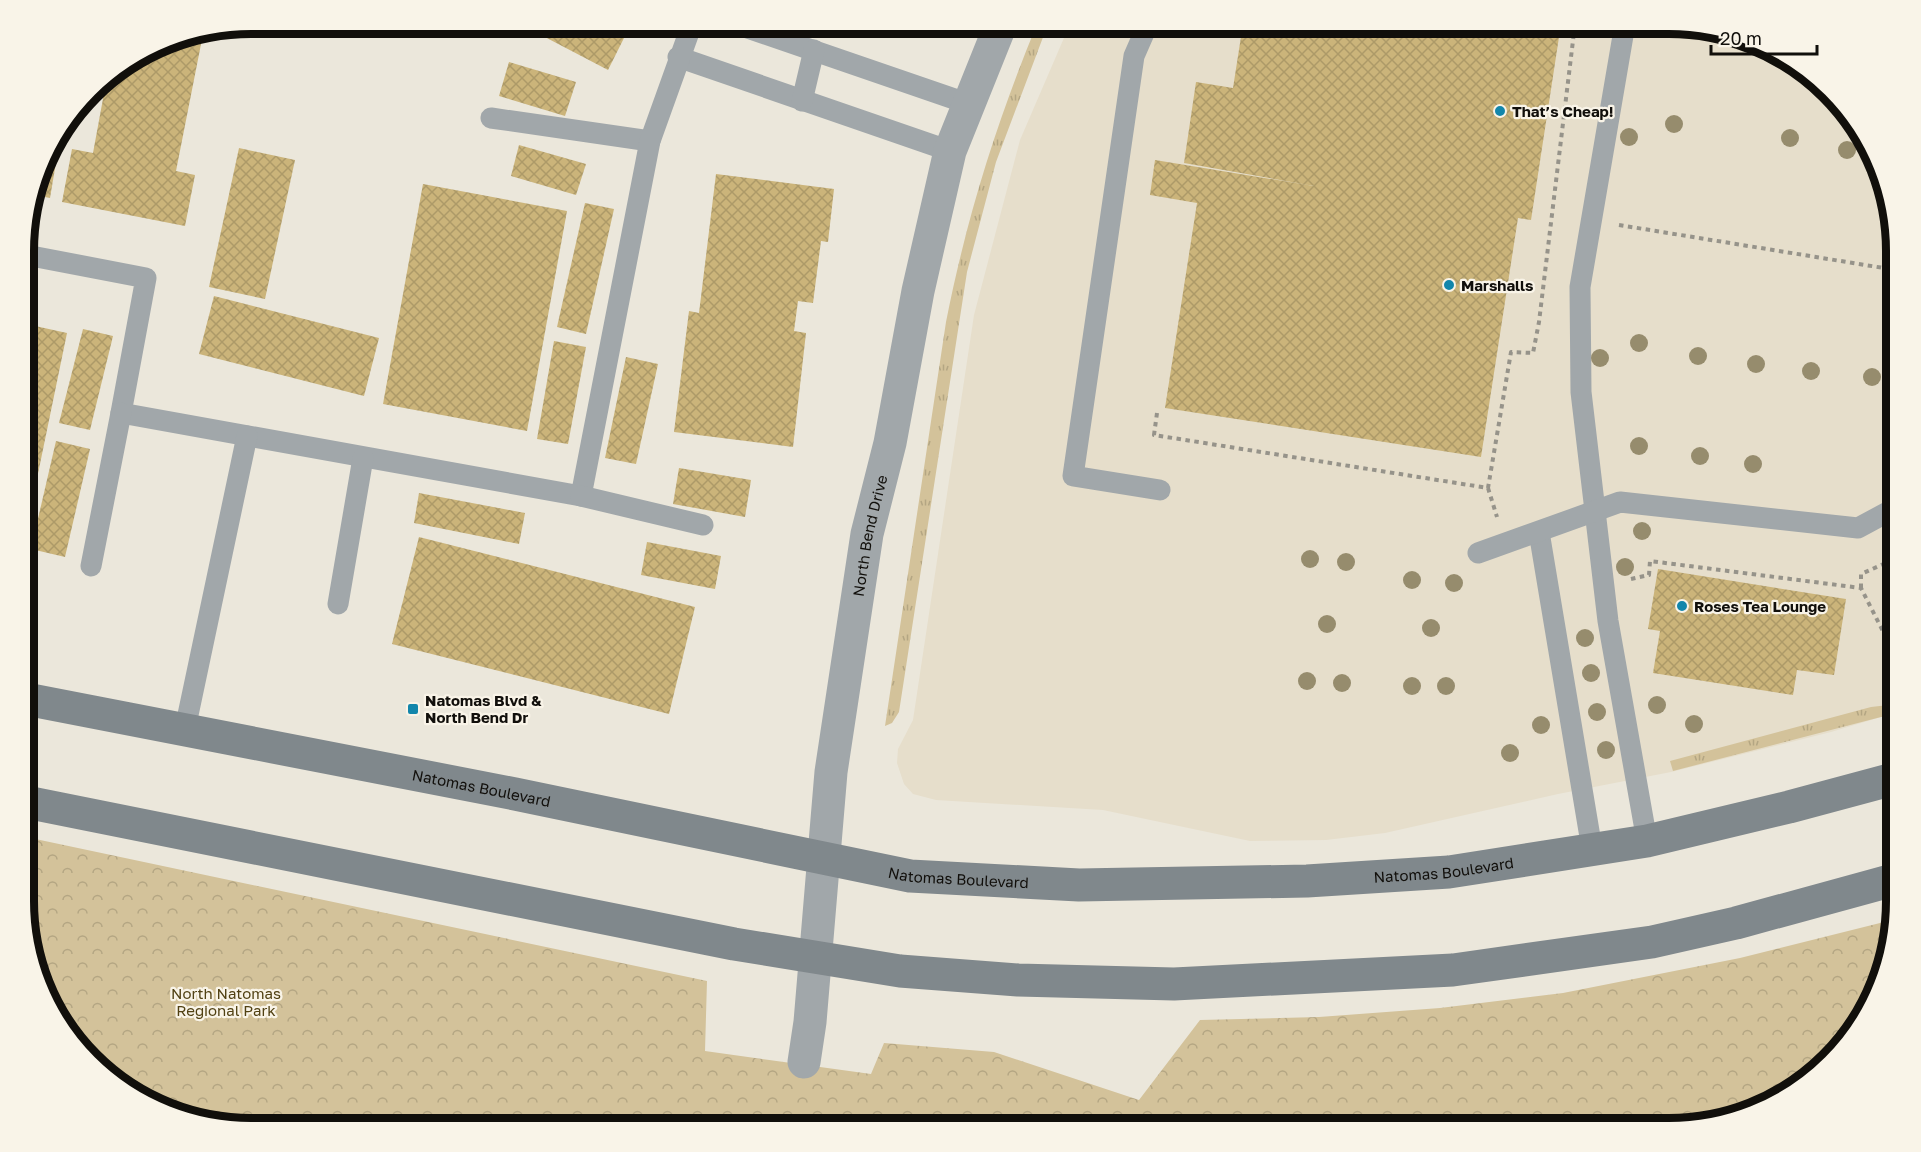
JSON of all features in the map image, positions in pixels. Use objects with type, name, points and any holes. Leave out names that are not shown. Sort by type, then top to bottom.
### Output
[{"type":"main road","name":"Natomas Boulevard","points":[[34,701],[515,794],[910,876],[1079,885],[1161,886],[1439,873],[1647,841],[1886,781]]},
{"type":"main road","points":[[34,804],[734,944],[912,972],[1018,980],[1174,984],[1453,970],[1652,942],[1736,923],[1886,882]]},
{"type":"street","name":"North Bend Drive","points":[[804,1062],[816,957],[831,772],[867,534],[890,443],[918,291],[950,151],[997,34]]},
{"type":"lane","points":[[581,496],[650,141],[688,34]]},
{"type":"lane","points":[[766,34],[969,104]]},
{"type":"lane","points":[[1144,34],[1134,56],[1073,476],[1160,490]]},
{"type":"lane","points":[[1623,34],[1580,287],[1581,392],[1604,585],[1647,841]]},
{"type":"lane","points":[[801,101],[814,50]]},
{"type":"lane","points":[[678,57],[950,151]]},
{"type":"lane","points":[[491,118],[650,141]]},
{"type":"lane","points":[[34,257],[146,278],[91,566]]},
{"type":"lane","points":[[121,413],[581,496],[703,525]]},
{"type":"lane","points":[[185,729],[247,436]]},
{"type":"lane","points":[[338,604],[363,458]]},
{"type":"lane","points":[[1478,553],[1620,502],[1858,528],[1886,513]]},
{"type":"lane","points":[[1539,532],[1592,849]]},
{"type":"path","points":[[1505,543],[1488,488],[1511,352],[1533,353],[1574,34]]},
{"type":"path","points":[[1559,162],[1600,169]]},
{"type":"path","points":[[1615,224],[1886,268]]},
{"type":"path","points":[[1157,413],[1154,435],[1488,488]]},
{"type":"path","points":[[1604,585],[1648,574],[1650,561],[1860,588]]},
{"type":"path","points":[[1886,563],[1861,574],[1860,588],[1886,639]]},
{"type":"shaded area","points":[[1066,34],[1670,34],[1698,36],[1740,46],[1790,71],[1813,88],[1833,108],[1850,131],[1875,181],[1885,223],[1886,717],[1671,772],[1558,794],[1385,833],[1326,840],[1250,841],[1103,810],[936,800],[913,794],[904,784],[897,763],[898,749],[913,720],[974,315],[1020,140]]},
{"type":"green space","points":[[1033,34],[1044,34],[996,162],[967,272],[899,712],[892,723],[885,726],[946,322],[973,207],[1008,98]]},
{"type":"green space","points":[[1886,705],[1886,717],[1673,771],[1670,761],[1871,707]]},
{"type":"green space","name":"North Natomas Regional Park","points":[[34,839],[707,981],[705,1051],[871,1074],[884,1043],[994,1052],[1139,1100],[1200,1020],[1319,1017],[1440,1008],[1563,993],[1740,958],[1886,922],[1879,957],[1870,984],[1850,1021],[1833,1044],[1802,1073],[1766,1095],[1740,1106],[1698,1116],[1670,1118],[251,1118],[223,1116],[195,1110],[155,1095],[119,1073],[79,1033],[57,997],[42,957],[36,929],[34,901]]},
{"type":"building","points":[[539,34],[626,34],[608,70]]},
{"type":"building","points":[[1241,34],[1559,34],[1531,220],[1518,218],[1481,457],[1165,408],[1197,203],[1150,195],[1155,160],[1314,186],[1184,163],[1196,82],[1233,88]]},
{"type":"building","points":[[202,41],[176,171],[195,175],[185,226],[62,202],[72,149],[93,153],[104,92],[119,79],[155,57]]},
{"type":"building","points":[[509,62],[576,82],[565,116],[499,96]]},
{"type":"building","points":[[519,145],[586,164],[576,195],[511,176]]},
{"type":"building","points":[[239,148],[295,160],[265,299],[209,287]]},
{"type":"building","points":[[57,154],[50,198],[42,196]]},
{"type":"building","points":[[716,174],[834,189],[828,242],[821,241],[813,303],[798,301],[794,331],[806,333],[793,447],[674,432],[689,311],[699,313]]},
{"type":"building","points":[[423,184],[567,211],[527,431],[383,404]]},
{"type":"building","points":[[585,203],[614,209],[586,334],[557,327]]},
{"type":"building","points":[[214,296],[379,338],[364,396],[199,354]]},
{"type":"building","points":[[34,326],[67,333],[34,493]]},
{"type":"building","points":[[83,329],[113,336],[90,430],[59,423]]},
{"type":"building","points":[[554,341],[586,347],[568,444],[537,439]]},
{"type":"building","points":[[626,357],[658,364],[636,464],[605,458]]},
{"type":"building","points":[[56,441],[90,449],[65,557],[34,550],[34,536]]},
{"type":"building","points":[[679,468],[751,480],[745,517],[673,504]]},
{"type":"building","points":[[419,493],[525,513],[519,544],[414,523]]},
{"type":"building","points":[[419,537],[695,607],[669,714],[392,644]]},
{"type":"building","points":[[647,542],[721,556],[715,589],[641,575]]},
{"type":"building","points":[[1658,569],[1846,599],[1834,675],[1797,670],[1793,695],[1653,673],[1660,631],[1648,629]]},
{"type":"place","name":"That’s Cheap!","points":[[1500,111]]},
{"type":"place","name":"Marshalls","points":[[1449,285]]},
{"type":"place","name":"Roses Tea Lounge","points":[[1682,606]]},
{"type":"place","name":"Natomas Blvd & North Bend Dr","points":[[413,709]]}]
